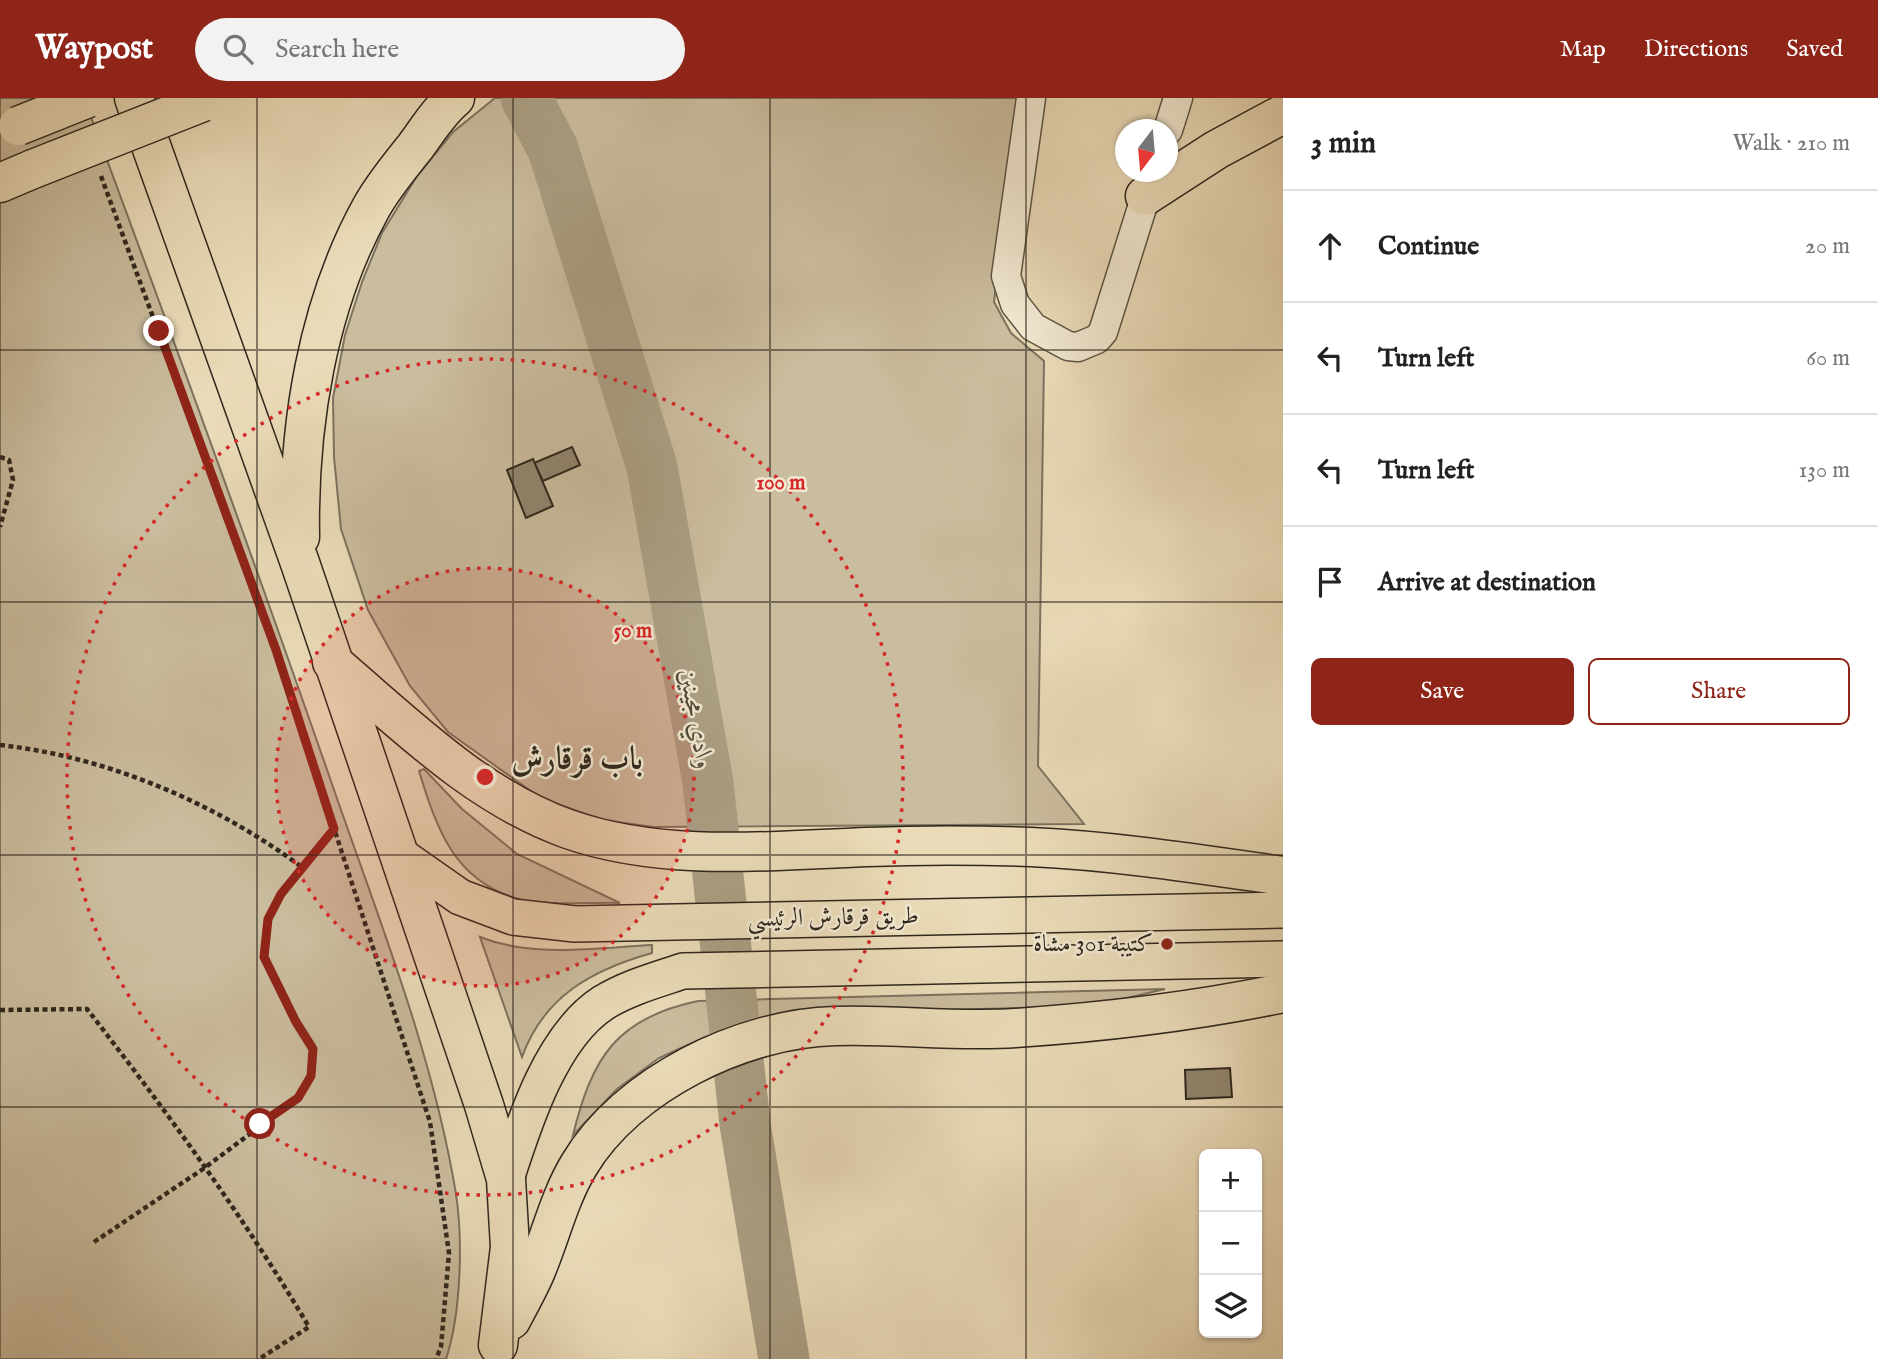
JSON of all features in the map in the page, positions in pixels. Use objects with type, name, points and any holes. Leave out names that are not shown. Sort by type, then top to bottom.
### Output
[{"type":"highway","points":[[9,130],[88,98]]},
{"type":"highway","points":[[134,98],[300,564],[484,1105],[506,1180],[510,1247],[496,1352]]},
{"type":"highway","points":[[16,176],[209,100]]},
{"type":"highway","points":[[300,564],[302,464],[310,393],[330,309],[349,253],[372,206],[452,101]]},
{"type":"highway","points":[[1149,184],[1283,114]]},
{"type":"highway","points":[[331,661],[471,778],[516,805],[568,829],[615,841],[669,848],[785,852],[871,847],[1031,847],[1129,855],[1283,876]]},
{"type":"highway","points":[[496,1352],[536,1272],[550,1228],[579,1164],[608,1129],[653,1087],[710,1057],[787,1032],[832,1026],[1013,1028],[1126,1017],[1283,993]]},
{"type":"main road","name":"طريق قرقارش الرئيسي","points":[[400,855],[460,897],[513,917],[575,924],[1283,910]]},
{"type":"main road","points":[[1187,913],[1189,961]]},
{"type":"main road","name":"طريق قرقارش الرئيسي","points":[[506,1180],[539,1093],[570,1033],[602,1004],[639,985],[683,971],[1283,959]]},
{"type":"street","points":[[1031,98],[1006,268],[1015,304],[1032,327],[1068,346],[1088,345],[1097,340],[1107,324],[1149,184]]},
{"type":"street","points":[[1171,119],[1178,98]]},
{"type":"path","points":[[96,163],[271,638],[430,1122],[449,1253],[441,1347],[436,1359]]},
{"type":"path","points":[[0,457],[9,460],[13,480],[3,508],[0,527]]},
{"type":"path","points":[[0,745],[27,748],[122,772],[259,835],[303,868]]},
{"type":"path","points":[[94,1242],[203,1168],[298,1098],[311,1076],[313,1049],[296,1022],[264,957],[268,919],[281,894],[334,829]]},
{"type":"path","points":[[0,1010],[87,1009],[278,1273],[309,1327],[259,1359]]},
{"type":"shaded area","points":[[0,98],[84,98],[272,614],[386,937],[434,1090],[456,1194],[460,1255],[458,1299],[446,1359],[0,1359]]},
{"type":"shaded area","points":[[495,98],[1017,98],[994,302],[1011,333],[1044,361],[1038,766],[1084,824],[653,827],[604,820],[542,799],[448,732],[410,686],[368,610],[341,529],[334,457],[333,398],[345,335],[382,233],[417,176],[453,132]]},
{"type":"shaded area","points":[[424,769],[462,809],[517,854],[620,903],[533,902],[499,892],[480,881],[452,851],[442,833],[419,771]]},
{"type":"shaded area","points":[[480,937],[521,948],[543,950],[652,945],[652,953],[609,968],[573,988],[543,1017],[522,1057]]},
{"type":"shaded area","points":[[1165,989],[1093,1006],[829,1013],[768,1019],[705,1037],[659,1058],[617,1089],[573,1135],[589,1084],[612,1045],[647,1018],[670,1008],[698,1001]]},
{"type":"building","points":[[572,447],[580,465],[543,481],[534,463]]},
{"type":"building","points":[[533,459],[553,506],[526,518],[507,470]]},
{"type":"building","points":[[1230,1068],[1232,1097],[1186,1099],[1185,1070]]},
{"type":"waterway","name":"وادي مجينين","points":[[526,98],[553,149],[652,467],[708,783],[745,1124],[784,1359]]},
{"type":"place","name":"كتيبة 301 مشاة","points":[[1167,944]]},
{"type":"district","name":"باب قرقارش","points":[[577,760]]},
{"type":"route","points":[[159,331],[276,650],[334,829],[281,894],[268,919],[264,957],[296,1022],[313,1049],[311,1076],[298,1098],[260,1124]]}]
